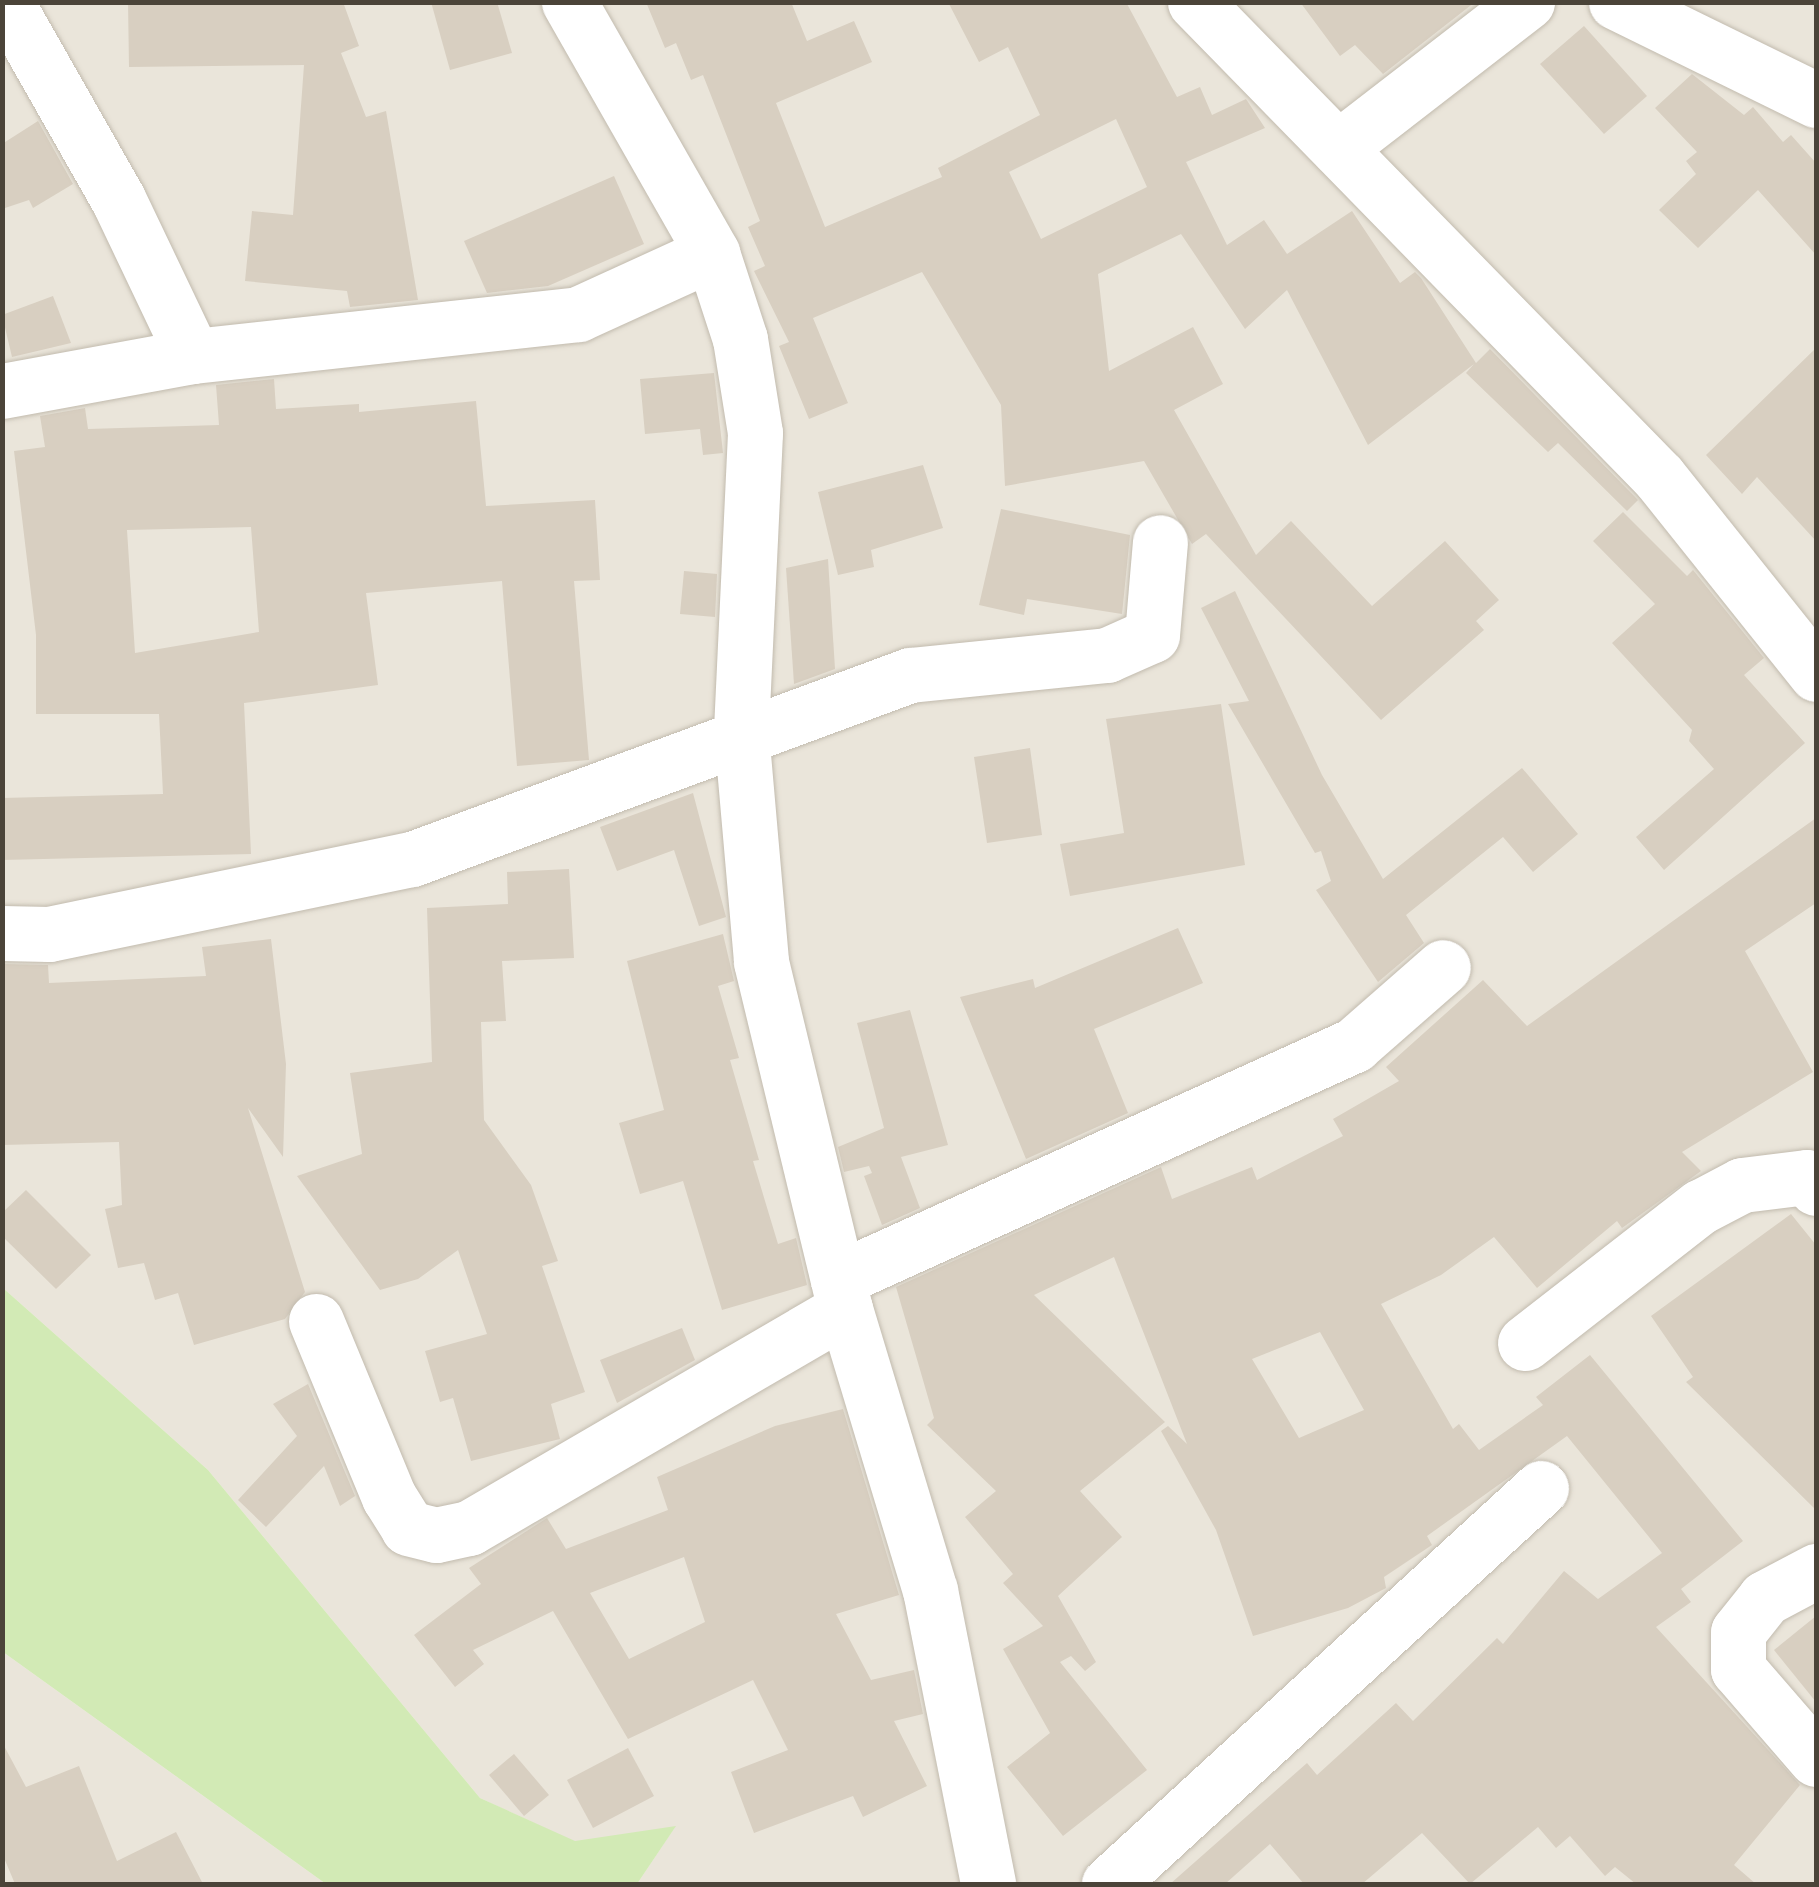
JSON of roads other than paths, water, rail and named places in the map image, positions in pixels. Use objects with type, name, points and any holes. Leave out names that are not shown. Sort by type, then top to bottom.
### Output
[{"type":"street","points":[[6,2],[118,198],[193,356]]},
{"type":"street","points":[[570,2],[712,254],[740,339],[755,432],[741,732],[761,962],[841,1294],[930,1590],[988,1884]]},
{"type":"street","points":[[1196,2],[1659,477],[1816,674]]},
{"type":"street","points":[[1338,148],[1527,2]]},
{"type":"street","points":[[1616,2],[1816,100]]},
{"type":"street","points":[[2,390],[193,356],[578,314],[712,254]]},
{"type":"street","points":[[2,933],[49,934],[412,859],[741,732],[910,675],[1107,655],[1152,635],[1160,542]]},
{"type":"street","points":[[316,1321],[388,1497],[408,1528],[436,1535],[470,1528],[841,1294],[1354,1045],[1444,967]]},
{"type":"street","points":[[1525,1343],[1700,1207],[1742,1185],[1807,1177],[1816,1188]]},
{"type":"street","points":[[1109,1884],[1542,1488]]},
{"type":"street","points":[[1816,1571],[1765,1598],[1738,1632],[1738,1669],[1816,1759]]}]
